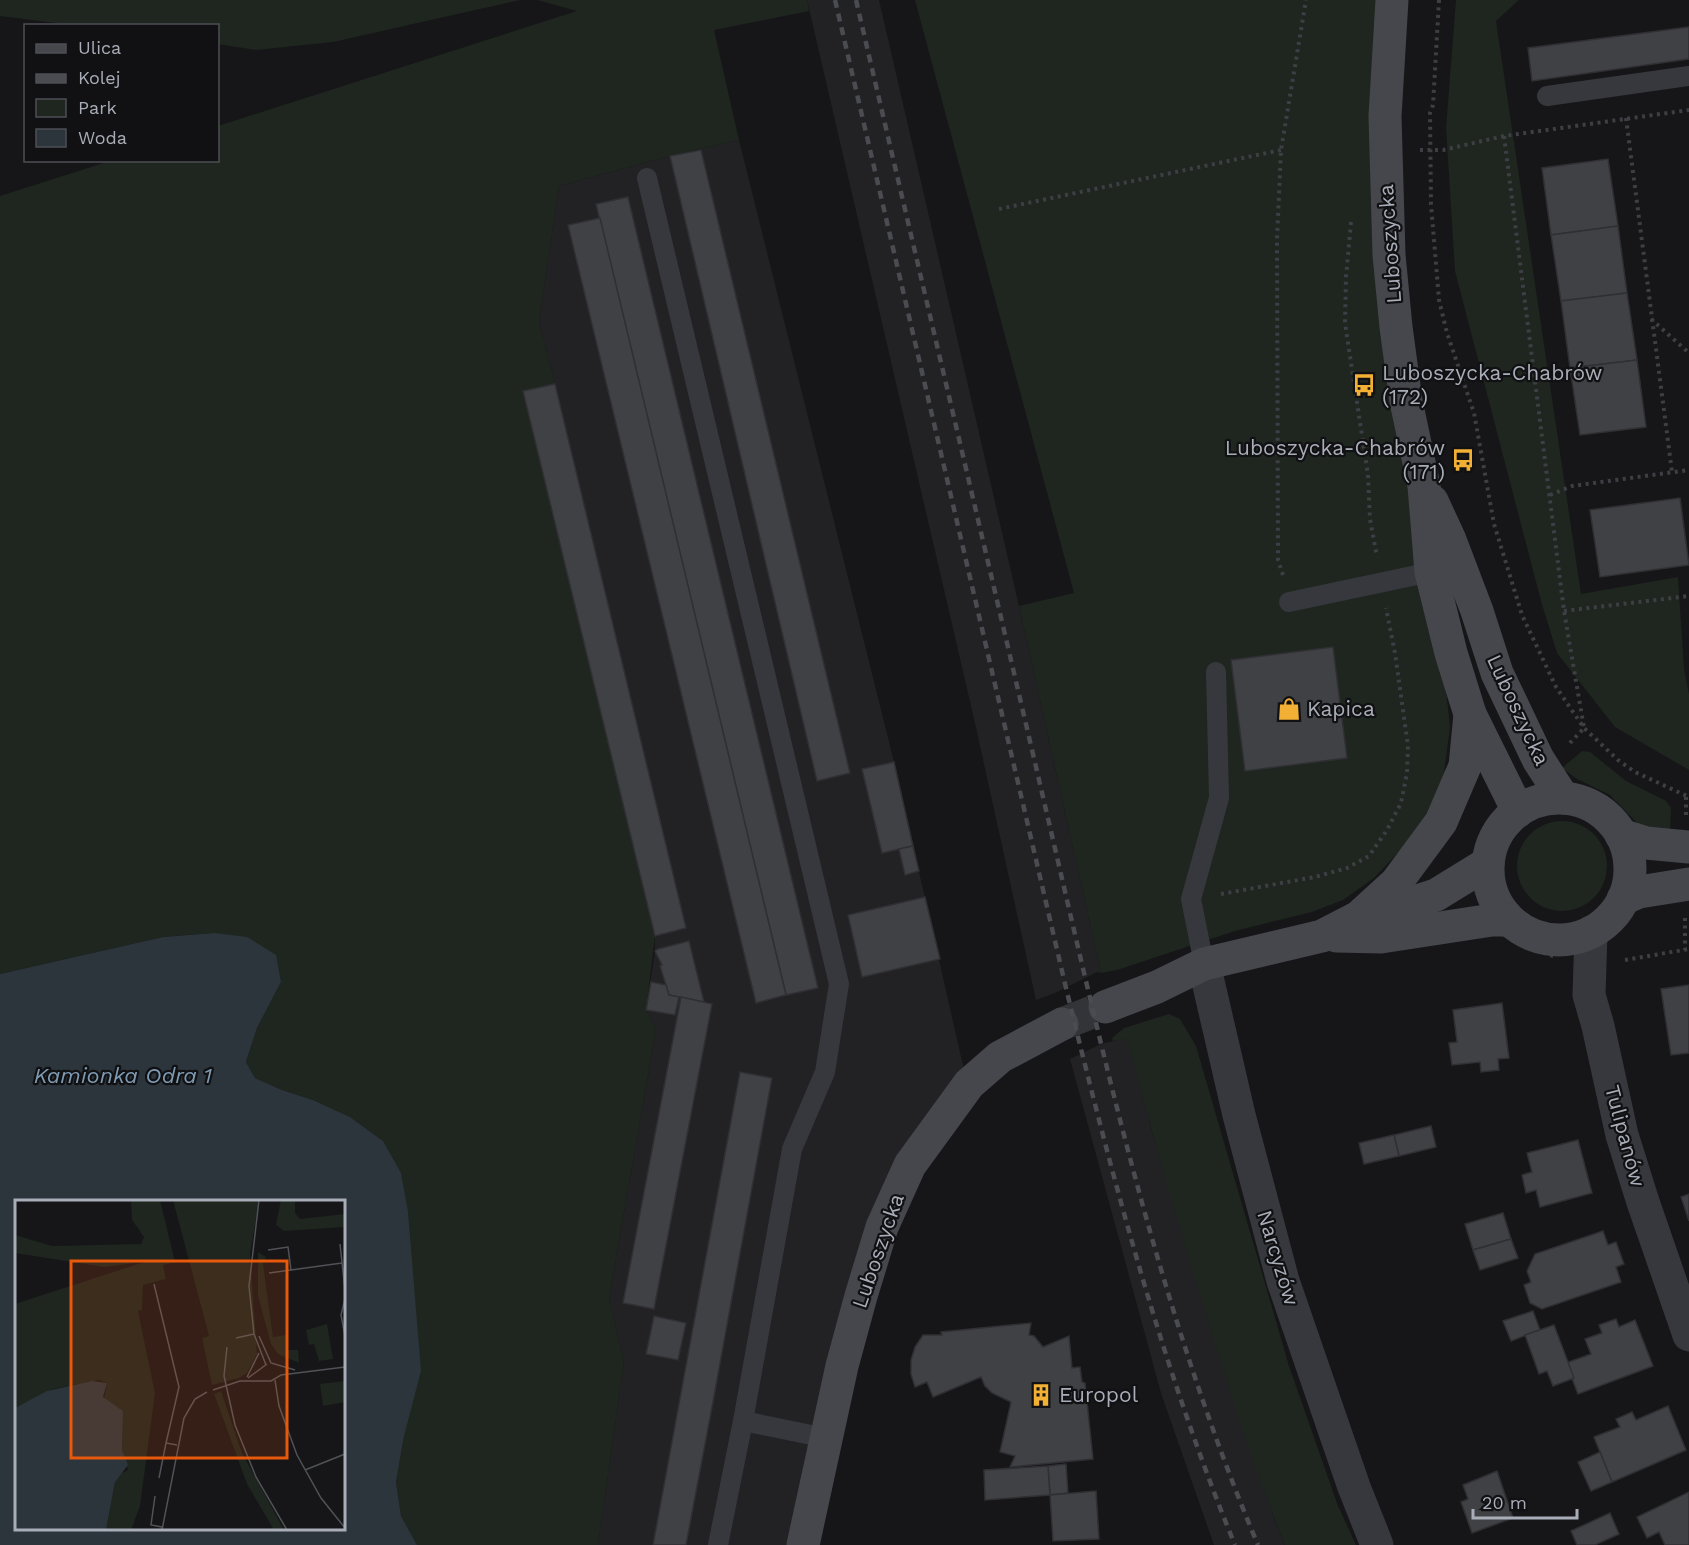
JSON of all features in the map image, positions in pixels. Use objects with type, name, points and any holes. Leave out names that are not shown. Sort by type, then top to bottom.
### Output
[{"type":"street","name":"Luboszycka","points":[[1392,0],[1385,116],[1389,255],[1406,400],[1424,486],[1431,572],[1451,653],[1470,714],[1518,811]]},
{"type":"street","name":"Luboszycka","points":[[1424,486],[1450,540],[1497,673],[1538,759],[1563,798]]},
{"type":"street","points":[[1357,918],[1396,883],[1441,822],[1465,766],[1470,714]]},
{"type":"street","points":[[1563,798],[1596,809],[1610,820],[1621,835],[1630,868],[1623,899],[1615,912],[1591,932],[1563,940],[1548,939],[1520,929],[1509,920],[1499,908],[1489,886],[1488,863],[1492,843],[1503,825],[1518,811],[1539,800],[1563,798]]},
{"type":"street","points":[[1621,835],[1646,843],[1689,847]]},
{"type":"street","points":[[1105,1007],[1156,987],[1204,964],[1322,936],[1357,918],[1436,895],[1488,863]]},
{"type":"street","points":[[1623,899],[1639,892],[1689,884]]},
{"type":"street","points":[[1322,936],[1381,937],[1492,920],[1509,920]]},
{"type":"street","name":"Tulipanów","points":[[1591,932],[1589,994],[1622,1135],[1689,1335]]},
{"type":"street","name":"Narcyzów","points":[[1204,964],[1242,1126],[1283,1281],[1354,1487],[1377,1545]]},
{"type":"street","name":"Luboszycka","points":[[803,1545],[842,1366],[861,1296],[882,1227],[910,1165],[969,1084],[1000,1057],[1062,1024]]},
{"type":"lane","points":[[1547,96],[1689,76]]},
{"type":"lane","points":[[647,178],[839,984],[825,1072],[792,1149],[718,1545]]},
{"type":"lane","points":[[1289,602],[1431,572]]},
{"type":"lane","points":[[1204,964],[1191,899],[1219,798],[1216,672]]},
{"type":"lane","points":[[743,1421],[826,1438]]},
{"type":"path","points":[[1289,602],[1278,560],[1277,238],[1281,150],[1306,0]]},
{"type":"path","points":[[1438,0],[1433,105],[1430,113],[1430,150],[1431,204],[1439,300],[1447,333],[1474,413],[1494,524],[1522,615],[1556,687],[1584,728],[1617,760],[1635,772],[1689,797]]},
{"type":"path","points":[[1430,150],[1443,150],[1504,136],[1689,110]]},
{"type":"path","points":[[1626,118],[1672,472]]},
{"type":"path","points":[[1504,136],[1564,611],[1584,728]]},
{"type":"path","points":[[999,209],[1281,150]]},
{"type":"path","points":[[1191,899],[1315,877],[1347,868],[1369,856],[1383,838],[1401,803],[1407,773],[1408,746],[1395,653],[1370,519],[1368,475],[1345,323],[1346,277],[1352,217]]},
{"type":"path","points":[[1651,319],[1689,353]]},
{"type":"path","points":[[1550,495],[1572,486],[1689,470]]},
{"type":"path","points":[[1564,611],[1689,596]]},
{"type":"path","points":[[1589,964],[1689,950]]},
{"type":"shaded area","points":[[807,0],[879,0],[1019,606],[1101,973],[1097,972],[1036,1000],[975,723]]},
{"type":"shaded area","points":[[739,140],[894,762],[969,1084],[910,1165],[803,1545],[598,1545],[624,1362],[609,1298],[656,1030],[646,1010],[655,951],[655,936],[523,391],[555,384],[539,322],[559,186]]},
{"type":"shaded area","points":[[1127,1038],[1153,1135],[1274,1518],[1285,1545],[1214,1545],[1161,1393],[1070,1059],[1101,1044]]},
{"type":"green space","points":[[0,0],[520,0],[333,42],[256,50],[219,44],[219,24],[64,24],[0,16]]},
{"type":"green space","points":[[537,0],[807,0],[809,11],[714,30],[739,140],[559,186],[539,322],[555,384],[523,392],[655,936],[646,1010],[656,1030],[609,1298],[624,1362],[598,1545],[417,1545],[401,1516],[396,1482],[404,1436],[383,1141],[350,1117],[255,1078],[246,1062],[257,1028],[281,982],[214,933],[163,937],[0,974],[0,196],[107,162],[219,162],[219,126],[577,11]]},
{"type":"green space","points":[[915,0],[1392,0],[1385,116],[1450,727],[1444,774],[1429,820],[1374,878],[1343,900],[1312,912],[1235,931],[1117,970],[1101,973],[1019,606],[1074,593]]},
{"type":"green space","points":[[1456,0],[1519,0],[1496,21],[1581,594],[1678,577],[1684,669],[1689,694],[1689,770],[1615,727],[1557,653],[1541,601],[1455,271],[1446,128]]},
{"type":"green space","points":[[1582,751],[1590,752],[1626,781],[1666,801],[1671,808],[1670,835],[1640,826],[1610,795],[1577,779],[1562,768]]},
{"type":"green space","points":[[1562,821],[1579,825],[1594,834],[1603,849],[1607,866],[1603,883],[1594,898],[1579,907],[1562,911],[1545,907],[1530,898],[1521,883],[1517,866],[1521,849],[1530,834],[1545,825]]},
{"type":"green space","points":[[1169,1014],[1180,1019],[1196,1046],[1289,1366],[1338,1506],[1356,1545],[1285,1545],[1236,1411],[1196,1284],[1127,1039],[1113,1041],[1112,1038],[1124,1028]]},
{"type":"water","name":"Kamionka Odra 1","points":[[214,933],[247,937],[276,955],[281,982],[257,1028],[246,1062],[255,1078],[350,1117],[383,1141],[401,1173],[408,1212],[421,1371],[404,1436],[396,1482],[401,1516],[417,1545],[0,1545],[0,974],[163,937]]},
{"type":"building","points":[[1689,27],[1689,59],[1532,81],[1528,48]]},
{"type":"building","points":[[701,150],[850,773],[817,781],[670,156]]},
{"type":"building","points":[[1608,159],[1618,226],[1551,235],[1542,168]]},
{"type":"building","points":[[628,197],[818,988],[786,995],[596,204]]},
{"type":"building","points":[[600,218],[786,995],[756,1003],[568,225]]},
{"type":"building","points":[[1618,226],[1627,293],[1561,301],[1551,235]]},
{"type":"building","points":[[1627,293],[1637,360],[1570,368],[1561,301]]},
{"type":"building","points":[[1637,360],[1646,427],[1580,435],[1570,368]]},
{"type":"building","points":[[555,384],[686,928],[655,936],[523,391]]},
{"type":"building","points":[[1680,498],[1689,565],[1600,577],[1590,510]]},
{"type":"building","name":"Kapica","points":[[1333,647],[1347,758],[1245,771],[1231,660]]},
{"type":"building","points":[[894,762],[913,846],[882,853],[862,769]]},
{"type":"building","points":[[913,846],[919,871],[905,875],[899,849]]},
{"type":"building","points":[[925,897],[940,959],[862,977],[848,915]]},
{"type":"building","points":[[689,941],[704,1002],[669,995],[660,966],[662,965],[655,951]]},
{"type":"building","points":[[651,982],[666,985],[669,995],[679,997],[675,1015],[646,1010]]},
{"type":"building","points":[[1689,985],[1689,1053],[1671,1055],[1661,989]]},
{"type":"building","points":[[681,997],[712,1004],[654,1309],[623,1303]]},
{"type":"building","points":[[1502,1003],[1509,1058],[1498,1059],[1499,1070],[1481,1072],[1480,1062],[1452,1065],[1449,1043],[1457,1042],[1453,1010]]},
{"type":"building","points":[[740,1072],[772,1078],[713,1402],[686,1545],[653,1545]]},
{"type":"building","points":[[1431,1126],[1436,1147],[1399,1156],[1394,1135]]},
{"type":"building","points":[[1394,1135],[1399,1156],[1364,1164],[1359,1143]]},
{"type":"building","points":[[1578,1140],[1592,1193],[1540,1207],[1536,1190],[1526,1193],[1522,1175],[1532,1172],[1527,1153]]},
{"type":"building","points":[[1689,1194],[1689,1221],[1681,1197]]},
{"type":"building","points":[[1503,1213],[1511,1239],[1473,1250],[1465,1224]]},
{"type":"building","points":[[1603,1231],[1608,1245],[1616,1242],[1624,1264],[1616,1267],[1621,1282],[1542,1309],[1530,1303],[1524,1285],[1531,1282],[1527,1271],[1535,1254]]},
{"type":"building","points":[[1511,1239],[1518,1258],[1480,1270],[1473,1250]]},
{"type":"building","points":[[1533,1311],[1540,1330],[1511,1341],[1503,1321]]},
{"type":"building","points":[[654,1316],[686,1323],[678,1360],[646,1354]]},
{"type":"building","points":[[1616,1319],[1619,1327],[1635,1320],[1653,1366],[1578,1394],[1566,1363],[1591,1354],[1585,1339],[1602,1333],[1599,1325]]},
{"type":"building","name":"Europol","points":[[1031,1323],[1029,1335],[1034,1336],[1043,1347],[1069,1336],[1072,1368],[1080,1367],[1082,1382],[1085,1383],[1093,1459],[1010,1467],[1015,1456],[1000,1452],[1011,1402],[992,1393],[985,1386],[981,1377],[933,1397],[927,1382],[915,1387],[911,1374],[911,1360],[915,1347],[923,1335],[942,1335],[941,1332]]},
{"type":"building","points":[[1554,1325],[1574,1378],[1553,1386],[1547,1371],[1539,1374],[1525,1335]]},
{"type":"building","points":[[1668,1406],[1686,1450],[1612,1482],[1594,1437],[1620,1427],[1616,1419],[1632,1412],[1636,1420]]},
{"type":"building","points":[[1600,1452],[1612,1482],[1591,1491],[1578,1462]]},
{"type":"building","points":[[1066,1464],[1068,1493],[1050,1495],[1048,1466]]},
{"type":"building","points":[[1048,1466],[1050,1495],[985,1500],[984,1470]]},
{"type":"building","points":[[1497,1471],[1513,1518],[1472,1533],[1461,1502],[1468,1499],[1463,1485]]},
{"type":"building","points":[[1096,1491],[1099,1539],[1053,1541],[1050,1495]]},
{"type":"building","points":[[1689,1492],[1689,1545],[1665,1545],[1659,1532],[1647,1538],[1637,1517]]},
{"type":"building","points":[[1610,1513],[1619,1534],[1595,1545],[1577,1545],[1571,1531]]},
{"type":"tunnel","points":[[1062,1024],[1105,1007]]},
{"type":"railway","points":[[835,0],[1101,1129],[1161,1339],[1208,1477],[1235,1545]]},
{"type":"railway","points":[[856,0],[1110,1081],[1161,1270],[1190,1363],[1222,1455],[1258,1545]]},
{"type":"place","name":"Luboszycka-Chabrów (172)","points":[[1364,385]]},
{"type":"place","name":"Luboszycka-Chabrów (171)","points":[[1463,460]]},
{"type":"place","name":"Kapica","points":[[1289,709]]},
{"type":"place","name":"Europol","points":[[1041,1395]]}]
